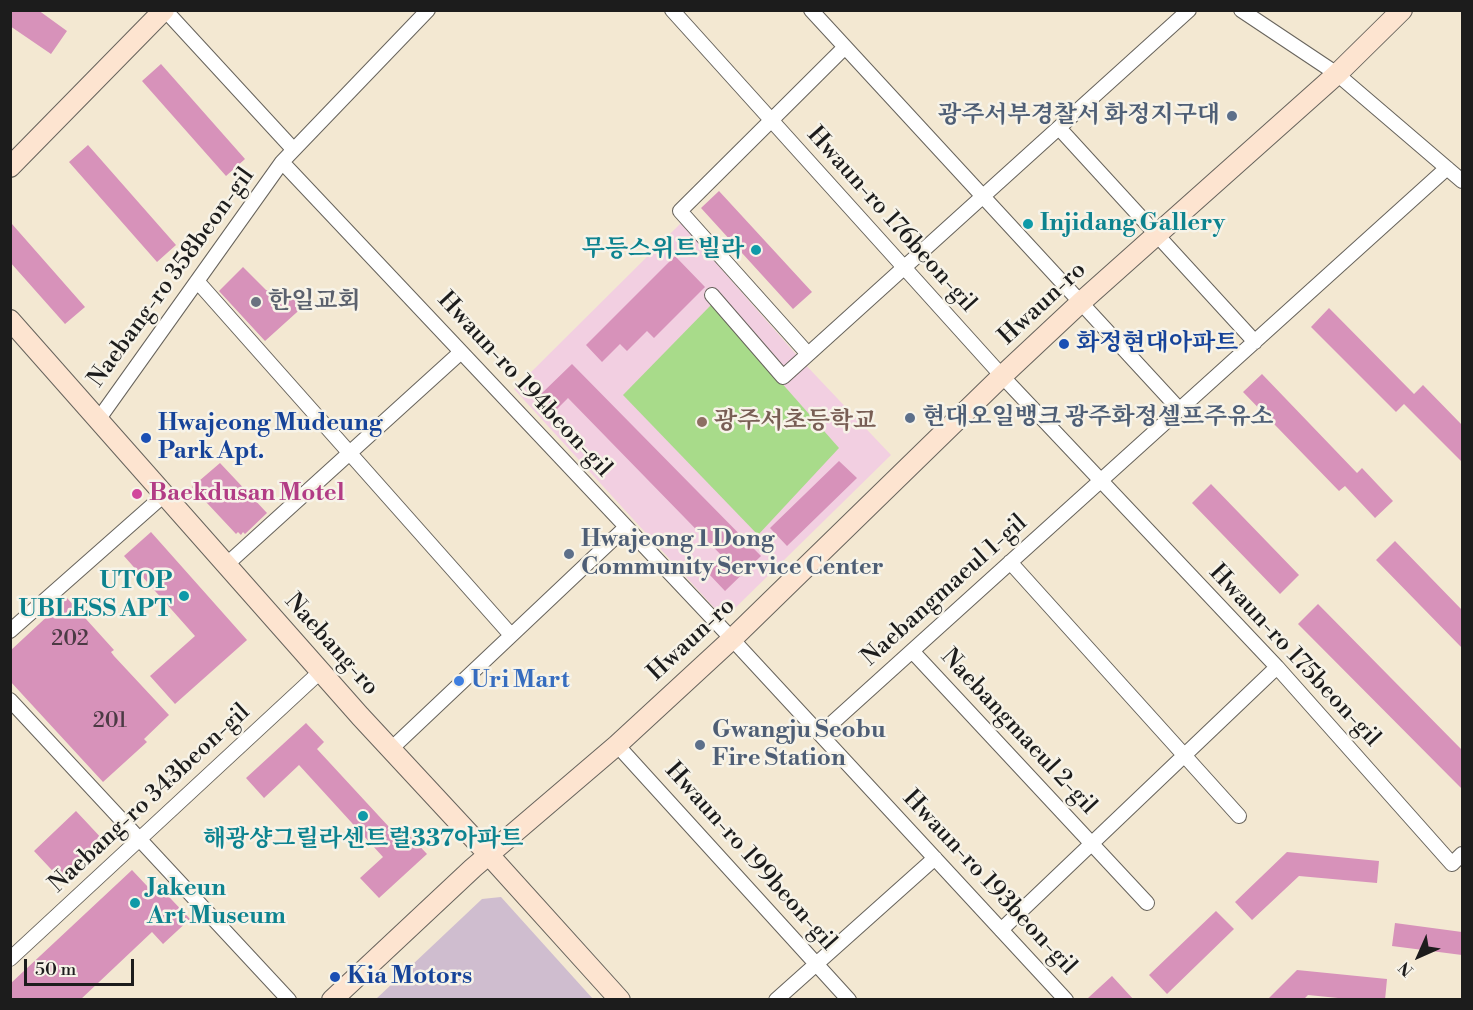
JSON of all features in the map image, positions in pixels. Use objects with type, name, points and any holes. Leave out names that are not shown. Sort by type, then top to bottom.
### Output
[{"type":"street","points":[[10,167],[164,10],[293,149]]},
{"type":"street","name":"Naebang-ro 358beon-gil","points":[[98,420],[282,162],[428,10]]},
{"type":"street","name":"Hwaun-ro 176beon-gil","points":[[672,10],[1002,376]]},
{"type":"street","points":[[811,10],[1179,408]]},
{"type":"street","points":[[712,295],[783,377],[1189,10]]},
{"type":"street","points":[[1241,10],[1337,74],[1462,181]]},
{"type":"street","name":"Hwaun-ro","points":[[332,999],[489,855],[617,745],[732,639],[1002,376],[1080,303],[1337,74],[1402,10]]},
{"type":"street","name":"Hwaun-ro 176beon-gil","points":[[771,120],[845,47]]},
{"type":"street","points":[[771,120],[680,211],[805,357]]},
{"type":"street","points":[[1059,128],[1255,342]]},
{"type":"street","name":"Hwaun-ro 194beon-gil","points":[[282,162],[732,639]]},
{"type":"street","points":[[1099,482],[1447,168]]},
{"type":"street","points":[[197,281],[511,635]]},
{"type":"street","name":"Naebang-ro","points":[[10,320],[226,566],[620,999]]},
{"type":"street","points":[[226,566],[461,352]]},
{"type":"street","name":"Hwaun-ro 175beon-gil","points":[[1002,376],[1099,482],[1277,667],[1452,864],[1462,854]]},
{"type":"street","name":"Naebangmaeul 1-gil","points":[[820,734],[1099,482]]},
{"type":"street","points":[[10,631],[164,495]]},
{"type":"street","points":[[391,749],[626,527]]},
{"type":"street","points":[[1010,562],[1239,816]]},
{"type":"street","name":"Hwaun-ro 193beon-gil","points":[[732,639],[1066,999]]},
{"type":"street","name":"Naebangmaeul 2-gil","points":[[912,651],[1148,903]]},
{"type":"street","name":"Naebangmaeul 2-gil","points":[[1001,930],[1277,667]]},
{"type":"street","name":"Naebang-ro 343beon-gil","points":[[10,960],[321,671]]},
{"type":"street","points":[[10,700],[289,999]]},
{"type":"street","name":"Hwaun-ro 199beon-gil","points":[[617,745],[849,999]]},
{"type":"street","points":[[776,999],[935,858]]},
{"type":"shaded area","name":"광주서초등학교","points":[[681,223],[801,360],[891,455],[728,615],[719,613],[514,389]]},
{"type":"shaded area","points":[[501,897],[593,999],[376,999],[482,899]]},
{"type":"green space","points":[[712,304],[839,448],[758,535],[623,395]]},
{"type":"building","points":[[10,10],[38,10],[67,31],[51,54],[10,26]]},
{"type":"building","points":[[161,64],[245,159],[226,176],[142,81]]},
{"type":"building","points":[[88,145],[176,245],[157,262],[69,162]]},
{"type":"building","name":"무등스위트빌라","points":[[719,191],[812,292],[793,309],[701,208]]},
{"type":"building","points":[[12,224],[85,307],[65,324],[10,262],[10,226]]},
{"type":"building","points":[[675,256],[705,287],[654,338],[647,331],[627,351],[620,344],[602,362],[586,345]]},
{"type":"building","points":[[243,267],[266,290],[290,294],[306,304],[265,341],[219,291]]},
{"type":"building","points":[[1329,308],[1414,394],[1423,385],[1462,425],[1462,462],[1404,404],[1396,412],[1311,327]]},
{"type":"building","points":[[572,364],[761,556],[725,591],[708,573],[724,558],[568,398],[556,410],[541,394]]},
{"type":"building","points":[[1262,374],[1357,473],[1362,468],[1393,501],[1375,518],[1345,486],[1339,491],[1243,392]]},
{"type":"building","points":[[839,461],[857,478],[787,546],[770,528]]},
{"type":"building","points":[[220,463],[267,513],[245,534],[243,532],[241,535],[238,532],[236,534],[192,487]]},
{"type":"building","points":[[1211,484],[1299,575],[1280,594],[1192,503]]},
{"type":"building","name":"UTOP UBLESS APT","points":[[151,532],[247,640],[175,704],[150,676],[195,636],[124,556]]},
{"type":"building","points":[[1395,541],[1462,610],[1462,648],[1376,560]]},
{"type":"building","points":[[67,598],[114,650],[111,652],[114,656],[169,715],[144,739],[147,742],[103,782],[10,681],[10,651]]},
{"type":"building","points":[[1318,604],[1462,750],[1462,789],[1298,624]]},
{"type":"building","name":"해광샹그릴라센트럴337아파트","points":[[306,723],[324,742],[317,749],[402,841],[409,835],[427,854],[379,898],[360,878],[383,857],[299,765],[264,798],[246,778]]},
{"type":"building","points":[[76,811],[105,842],[63,882],[34,851]]},
{"type":"building","points":[[1287,852],[1379,861],[1377,883],[1299,876],[1252,920],[1235,902]]},
{"type":"building","points":[[132,870],[148,887],[154,881],[190,919],[163,944],[152,932],[80,1000],[10,1000],[10,984]]},
{"type":"building","points":[[1216,911],[1234,929],[1167,994],[1149,975]]},
{"type":"building","points":[[1395,923],[1462,932],[1462,955],[1392,946]]},
{"type":"building","points":[[1297,970],[1387,979],[1385,1000],[1308,995],[1303,1000],[1267,1000]]},
{"type":"building","points":[[1112,976],[1134,1000],[1090,1000],[1088,998]]},
{"type":"place","name":"광주서부경찰서 화정지구대","points":[[1232,116]]},
{"type":"place","name":"Injidang Gallery","points":[[1028,224]]},
{"type":"place","name":"무등스위트빌라","points":[[756,250]]},
{"type":"place","name":"한일교회","points":[[256,302]]},
{"type":"place","name":"화정현대아파트","points":[[1064,344]]},
{"type":"place","name":"현대오일뱅크 광주화정셀프주유소","points":[[910,418]]},
{"type":"place","name":"광주서초등학교","points":[[702,422]]},
{"type":"place","name":"Hwajeong Mudeung Park Apt.","points":[[146,438]]},
{"type":"place","name":"Baekdusan Motel","points":[[137,494]]},
{"type":"place","name":"Hwajeong 1 Dong Community Service Center","points":[[569,554]]},
{"type":"place","name":"UTOP UBLESS APT","points":[[184,596]]},
{"type":"place","name":"Uri Mart","points":[[459,681]]},
{"type":"place","name":"Gwangju Seobu Fire Station","points":[[700,745]]},
{"type":"place","name":"해광샹그릴라센트럴337아파트","points":[[363,816]]},
{"type":"place","name":"Jakeun Art Museum","points":[[135,903]]},
{"type":"place","name":"Kia Motors","points":[[335,977]]}]
